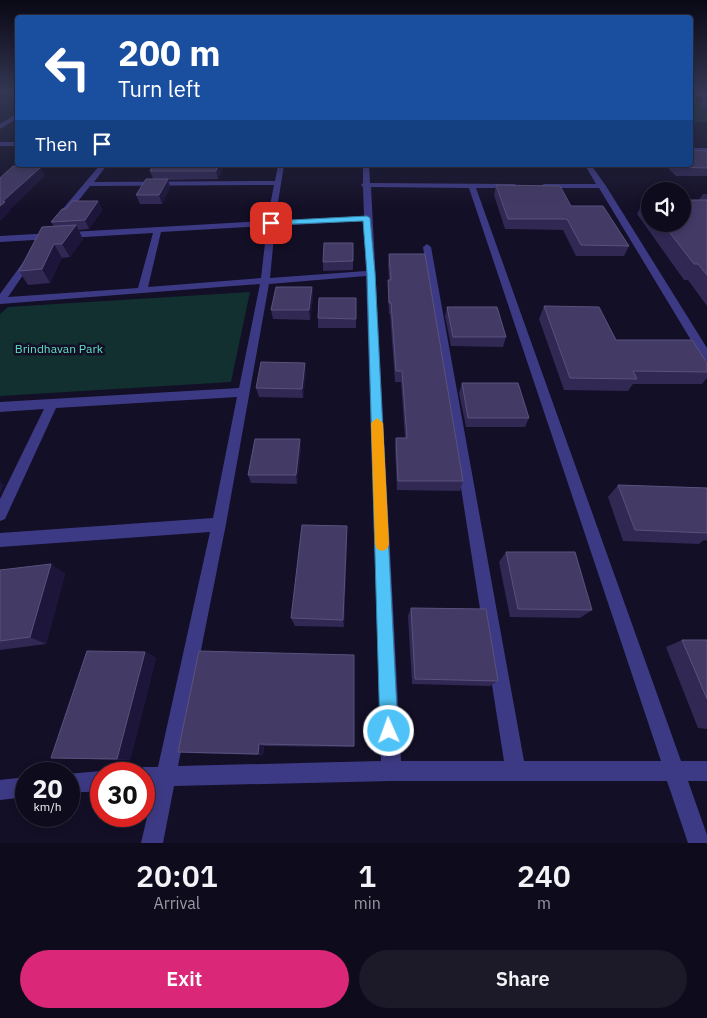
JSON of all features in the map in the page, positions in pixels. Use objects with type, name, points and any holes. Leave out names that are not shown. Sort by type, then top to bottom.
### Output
[{"type":"street","points":[[0,144],[15,144]]},
{"type":"street","points":[[693,150],[707,150]]},
{"type":"street","points":[[0,183],[17,167]]},
{"type":"street","points":[[58,220],[102,167]]},
{"type":"street","points":[[152,843],[219,524],[265,281],[271,223],[281,167]]},
{"type":"street","points":[[366,167],[365,185],[371,273],[390,771]]},
{"type":"street","points":[[589,167],[707,357]]},
{"type":"street","points":[[89,184],[278,183]]},
{"type":"street","points":[[365,185],[522,186]]},
{"type":"street","points":[[472,186],[673,771],[700,843]]},
{"type":"street","points":[[532,186],[602,186]]},
{"type":"street","points":[[0,239],[43,239],[158,229],[367,218]]},
{"type":"street","points":[[142,290],[158,229]]},
{"type":"street","points":[[0,301],[43,239]]},
{"type":"street","points":[[427,247],[516,772]]},
{"type":"street","points":[[0,301],[371,273]]},
{"type":"street","points":[[0,407],[244,392]]},
{"type":"street","points":[[0,514],[52,404]]},
{"type":"street","points":[[0,540],[219,524]]},
{"type":"street","points":[[155,776],[390,771],[707,771]]},
{"type":"street","points":[[0,790],[15,788]]},
{"type":"green space","name":"Brindhavan Park","points":[[250,292],[231,382],[0,396],[0,314],[8,307]]},
{"type":"building","points":[[693,150],[707,151],[707,168],[680,167],[693,167]]},
{"type":"building","points":[[13,166],[41,167],[3,201],[5,202],[0,206],[0,178]]},
{"type":"building","points":[[152,167],[217,167],[216,171],[150,171]]},
{"type":"building","points":[[146,179],[168,179],[159,195],[136,195]]},
{"type":"building","points":[[496,185],[560,186],[571,206],[603,206],[629,246],[581,245],[567,219],[508,219]]},
{"type":"building","points":[[691,200],[707,200],[707,275],[698,264],[694,264],[669,232],[691,232]]},
{"type":"building","points":[[72,201],[98,201],[85,220],[51,222],[62,209],[66,209]]},
{"type":"building","points":[[76,225],[62,244],[54,244],[42,269],[19,271],[42,227]]},
{"type":"building","points":[[324,243],[353,243],[353,261],[323,262]]},
{"type":"building","points":[[389,254],[425,254],[463,481],[398,481],[396,438],[407,438],[402,371],[396,371],[391,303],[389,303],[388,280],[391,280]]},
{"type":"building","points":[[276,287],[312,287],[309,310],[271,310]]},
{"type":"building","points":[[319,298],[356,298],[356,319],[318,318]]},
{"type":"building","points":[[544,306],[599,307],[616,340],[692,340],[707,363],[707,372],[633,371],[637,379],[570,378]]},
{"type":"building","points":[[447,307],[497,307],[506,337],[453,337]]},
{"type":"building","points":[[261,362],[305,363],[302,389],[256,388]]},
{"type":"building","points":[[462,383],[518,383],[529,418],[468,418]]},
{"type":"building","points":[[255,439],[300,439],[296,475],[248,475]]},
{"type":"building","points":[[618,485],[707,488],[707,533],[635,530]]},
{"type":"building","points":[[302,525],[347,526],[343,620],[291,618]]},
{"type":"building","points":[[506,552],[575,552],[592,610],[518,609]]},
{"type":"building","points":[[51,564],[30,637],[0,641],[0,570]]},
{"type":"building","points":[[411,608],[486,609],[498,681],[415,679]]},
{"type":"building","points":[[682,640],[707,640],[707,699]]},
{"type":"building","points":[[87,651],[145,652],[117,759],[51,758]]},
{"type":"building","points":[[199,651],[354,655],[354,746],[259,744],[258,754],[178,752]]},
{"type":"slow traffic","points":[[377,423],[382,544]]},
{"type":"route","points":[[271,223],[367,218],[371,273],[389,731]]}]
